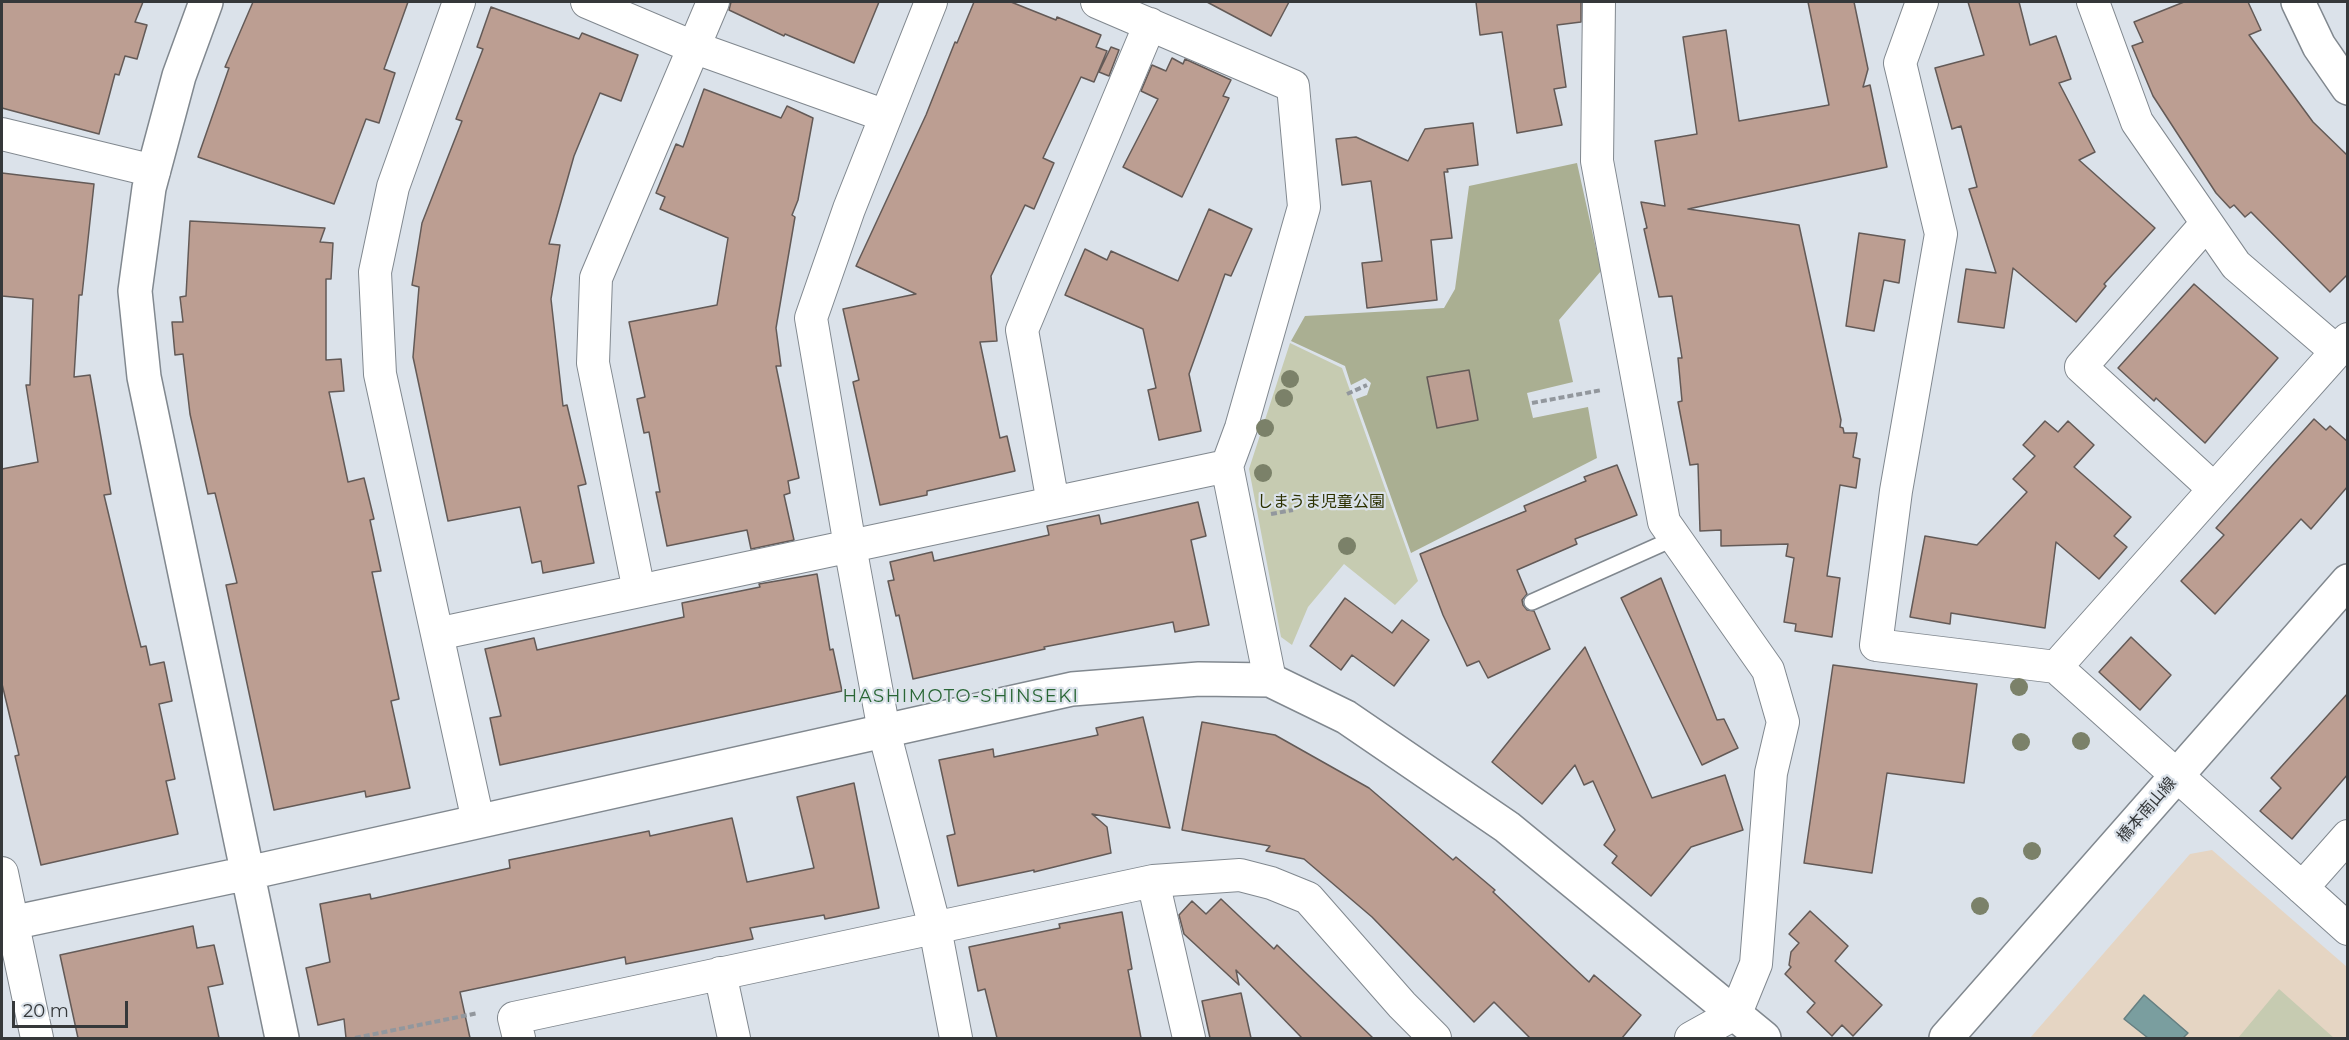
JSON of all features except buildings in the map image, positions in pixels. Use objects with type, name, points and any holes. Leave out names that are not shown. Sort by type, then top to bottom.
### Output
[{"type":"street","points":[[206,2],[178,76],[149,188],[135,291],[144,377],[282,1038]]},
{"type":"street","points":[[459,2],[393,188],[375,272],[380,374],[478,821]]},
{"type":"street","points":[[587,2],[693,47],[886,116]]},
{"type":"street","points":[[639,591],[592,363],[596,279],[713,2]]},
{"type":"street","points":[[932,2],[849,209],[811,318],[884,731],[935,928],[956,1038]]},
{"type":"street","points":[[1097,2],[1293,86],[1304,207],[1241,428],[1227,466],[1270,680]]},
{"type":"street","points":[[1599,2],[1597,161],[1664,522],[1768,670],[1782,722],[1771,773],[1756,964],[1736,1013],[1691,1038]]},
{"type":"street","points":[[1922,2],[1900,63],[1941,234],[1896,491],[1876,645],[2056,667],[2348,929]]},
{"type":"street","points":[[2056,667],[2342,345],[2236,265],[2137,122],[2092,2]]},
{"type":"street","points":[[2298,2],[2319,46],[2348,88]]},
{"type":"street","points":[[1053,503],[1022,330],[1150,24]]},
{"type":"street","points":[[2,134],[154,171]]},
{"type":"street","points":[[2207,223],[2080,367],[2214,489]]},
{"type":"street","points":[[437,634],[1227,466]]},
{"type":"street","name":"橋本南山線","points":[[1946,1038],[2348,581]]},
{"type":"street","points":[[6,924],[248,873],[1072,688],[1199,679],[1270,680],[1346,717],[1507,827],[1764,1038]]},
{"type":"street","points":[[2302,888],[2348,836]]},
{"type":"street","points":[[2,873],[6,924],[37,1038]]},
{"type":"street","points":[[517,1028],[720,973],[1153,881],[1239,875],[1271,883],[1308,898],[1401,1005],[1435,1038]]},
{"type":"street","points":[[1153,881],[1189,1038]]},
{"type":"street","points":[[720,973],[734,1038]]},
{"type":"lane","points":[[1532,602],[1675,538]]},
{"type":"path","points":[[1347,394],[1367,385]]},
{"type":"path","points":[[1532,403],[1603,390]]},
{"type":"path","points":[[355,1038],[481,1013],[517,1028]]},
{"type":"shaded area","points":[[1577,163],[1601,271],[1559,320],[1573,382],[1527,393],[1533,418],[1588,407],[1597,458],[1411,553],[1356,399],[1367,395],[1371,383],[1365,378],[1351,385],[1345,366],[1291,341],[1305,316],[1444,308],[1455,289],[1469,186]]},
{"type":"shaded area","points":[[2212,850],[2347,967],[2347,1038],[2030,1038],[2190,854]]},
{"type":"shaded area","points":[[2144,995],[2188,1033],[2183,1038],[2148,1038],[2124,1019]]},
{"type":"green space","name":"しまうま児童公園","points":[[1290,343],[1342,368],[1418,581],[1395,605],[1344,564],[1308,607],[1292,645],[1281,637],[1249,469]]},
{"type":"green space","points":[[2279,989],[2334,1038],[2238,1038]]},
{"type":"district","name":"HASHIMOTO-SHINSEKI","points":[[961,697]]}]
